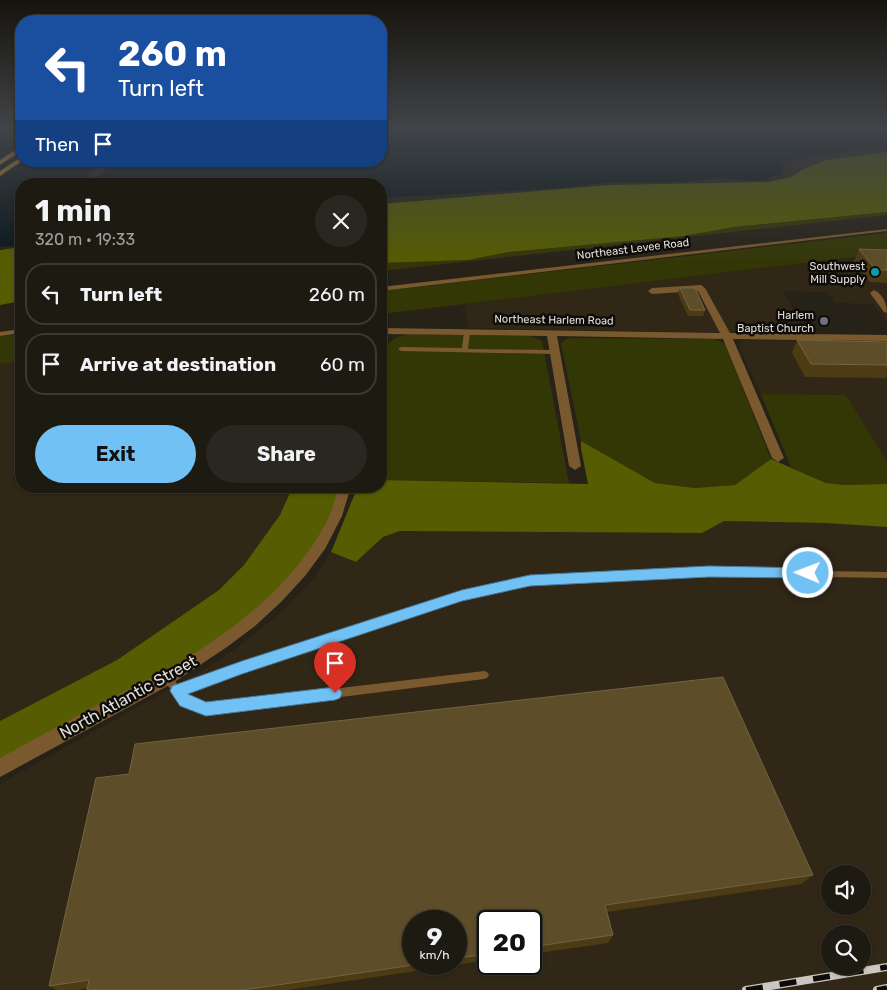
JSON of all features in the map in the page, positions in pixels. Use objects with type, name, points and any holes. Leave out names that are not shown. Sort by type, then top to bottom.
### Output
[{"type":"street","points":[[652,291],[701,288],[727,336],[778,458]]},
{"type":"street","points":[[874,293],[887,310]]},
{"type":"street","name":"Northeast Harlem Road","points":[[387,332],[551,332],[887,338]]},
{"type":"street","points":[[551,332],[575,466]]},
{"type":"street","name":"North Atlantic Street","points":[[0,768],[166,678],[229,636],[275,599],[304,568],[323,543],[334,524],[343,493]]},
{"type":"lane","name":"Northeast Levee Road","points":[[387,288],[887,230]]},
{"type":"lane","points":[[0,334],[15,332]]},
{"type":"lane","points":[[465,350],[466,332]]},
{"type":"lane","points":[[401,349],[554,352]]},
{"type":"lane","points":[[177,691],[242,667],[462,596],[530,580],[709,572],[887,574]]},
{"type":"lane","points":[[166,678],[185,701],[206,709],[484,674]]},
{"type":"shaded area","points":[[0,174],[780,174],[764,180],[754,181],[718,178],[686,182],[610,182],[562,188],[387,198],[387,178],[15,178],[15,246],[0,247]]},
{"type":"shaded area","points":[[887,253],[887,322],[873,304],[835,303],[827,292],[783,291],[806,334],[468,328],[465,304]]},
{"type":"shaded area","points":[[746,340],[887,342],[887,461],[846,395],[761,394],[739,346],[741,342]]},
{"type":"shaded area","points":[[15,362],[15,493],[290,493],[280,515],[244,565],[219,590],[117,660],[0,721],[0,364]]},
{"type":"shaded area","points":[[724,521],[825,523],[887,527],[887,990],[0,990],[0,784],[205,669],[245,642],[300,594],[331,552],[356,562],[384,537],[400,531],[701,533]]},
{"type":"green space","points":[[795,174],[887,174],[887,212],[734,227],[684,236],[509,252],[468,260],[387,263],[387,204],[610,185],[768,182]]},
{"type":"green space","points":[[887,212],[887,215],[387,270],[387,263],[468,260],[509,252],[684,236],[734,227]]},
{"type":"green space","points":[[887,233],[887,253],[387,313],[387,290]]},
{"type":"green space","points":[[15,248],[15,302],[0,305],[0,250]]},
{"type":"green space","points":[[406,334],[530,336],[542,341],[569,483],[387,480],[387,345],[395,338]]},
{"type":"green space","points":[[15,335],[15,362],[0,364],[0,336]]},
{"type":"green space","points":[[568,338],[714,339],[725,344],[771,459],[735,485],[695,488],[655,483],[581,441],[561,343]]},
{"type":"green space","points":[[761,394],[846,395],[887,461],[887,484],[844,485],[826,483],[791,467]]},
{"type":"green space","points":[[581,441],[655,483],[695,488],[735,485],[771,459],[826,483],[844,485],[887,484],[887,527],[825,523],[724,521],[702,533],[400,531],[383,537],[356,562],[331,552],[355,493],[387,493],[387,480],[588,484]]},
{"type":"green space","points":[[290,493],[337,493],[331,516],[306,557],[273,595],[232,629],[186,660],[138,688],[0,759],[0,721],[117,660],[219,590],[244,565],[280,515]]},
{"type":"pier","points":[[88,174],[101,174],[98,178],[85,178]]},
{"type":"building","points":[[859,249],[887,250],[887,270],[876,270]]},
{"type":"building","points":[[680,288],[695,288],[705,310],[690,310]]},
{"type":"building","points":[[797,340],[887,342],[887,365],[811,364]]},
{"type":"building","points":[[723,677],[813,875],[605,905],[613,935],[542,945],[542,910],[477,910],[477,955],[467,957],[467,910],[402,910],[402,967],[243,990],[87,990],[89,980],[49,986],[96,778],[129,774],[135,744]]},
{"type":"railway","points":[[746,990],[887,967]]},
{"type":"railway","points":[[877,990],[887,988]]},
{"type":"place","name":"Southwest Mill Supply","points":[[875,272]]},
{"type":"place","name":"Harlem Baptist Church","points":[[824,321]]},
{"type":"route","points":[[335,693],[206,709],[185,701],[177,691],[242,667],[462,596],[530,580],[709,572],[808,573]]}]
